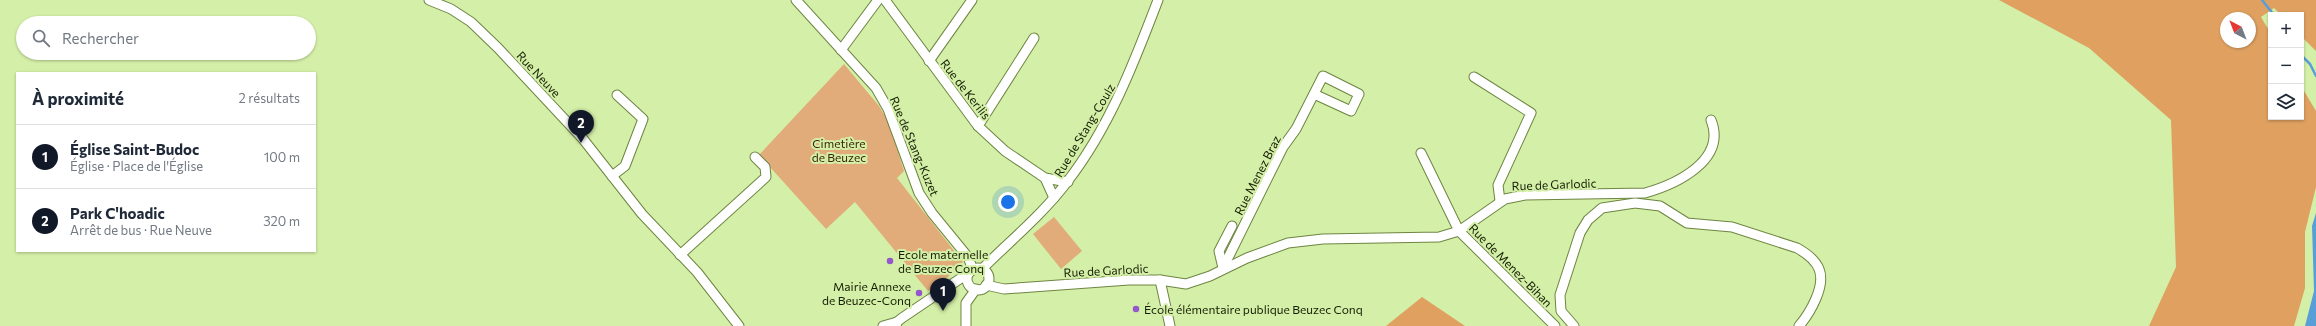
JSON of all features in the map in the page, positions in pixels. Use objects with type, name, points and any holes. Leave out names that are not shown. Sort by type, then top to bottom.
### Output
[{"type":"street","name":"Rue Neuve","points":[[429,0],[451,10],[479,29],[572,126],[642,214],[710,287],[739,326]]},
{"type":"street","name":"Rue de Stang-Kuzet","points":[[796,0],[876,88],[888,109],[919,193],[932,213],[968,257],[975,270]]},
{"type":"street","points":[[841,50],[878,0]]},
{"type":"street","name":"Rue de Kerilis","points":[[885,0],[978,126],[1005,151],[1045,178],[1068,182]]},
{"type":"street","points":[[929,61],[972,0]]},
{"type":"street","name":"Rue de Stang-Coulz","points":[[896,324],[975,270],[1054,198],[1068,182],[1082,161],[1124,87],[1158,0]]},
{"type":"street","points":[[978,126],[1034,38]]},
{"type":"street","name":"Rue Menez Braz","points":[[1223,268],[1283,147],[1296,129],[1323,76],[1359,94],[1351,111],[1314,94]]},
{"type":"street","points":[[1474,77],[1531,113],[1498,185],[1500,201]]},
{"type":"street","points":[[612,176],[624,166],[643,119],[617,95]]},
{"type":"street","name":"Rue de Garlodic","points":[[986,285],[1004,288],[1160,280],[1186,284],[1210,276],[1223,268],[1288,243],[1361,238],[1412,239],[1439,237],[1459,231],[1500,201],[1525,195],[1645,193],[1662,188],[1684,176],[1703,163],[1710,152],[1715,131],[1711,120]]},
{"type":"street","name":"Rue de Menez-Bihan","points":[[1421,153],[1459,231],[1555,326]]},
{"type":"street","points":[[680,255],[766,177],[764,167],[754,157]]},
{"type":"street","points":[[1045,178],[1054,198]]},
{"type":"street","points":[[1594,195],[1602,208]]},
{"type":"street","points":[[1574,326],[1561,311],[1560,296],[1580,233],[1588,220],[1602,208],[1635,202],[1660,206],[1687,223],[1732,227],[1797,248],[1806,253],[1820,269],[1820,280],[1817,294],[1799,326]]},
{"type":"street","points":[[1223,268],[1219,251],[1232,226]]},
{"type":"street","points":[[966,326],[966,303],[976,290],[986,285],[988,276],[975,270],[967,281],[971,287],[976,290]]},
{"type":"street","points":[[1160,280],[1170,326]]},
{"type":"street","points":[[883,326],[896,324]]},
{"type":"green space","name":"Cimetière de Beuzec","points":[[844,64],[879,106],[889,123],[904,171],[897,178],[963,262],[949,276],[928,291],[855,202],[826,229],[759,155]]},
{"type":"green space","points":[[1054,217],[1082,251],[1061,269],[1033,234]]},
{"type":"shaded area","points":[[1999,0],[2316,0],[2316,51],[2304,39],[2304,12],[2278,12],[2274,8],[2261,17],[2268,29],[2268,120],[2304,120],[2304,91],[2316,111],[2316,187],[2305,232],[2305,288],[2294,326],[2149,326],[2176,267],[2171,120],[2089,48]]},
{"type":"shaded area","points":[[1422,297],[1465,326],[1386,326]]},
{"type":"water","points":[[2316,213],[2316,326],[2305,326],[2314,291],[2312,226]]},
{"type":"waterway","points":[[2262,0],[2272,12]]},
{"type":"waterway","points":[[2304,58],[2310,64],[2316,76]]},
{"type":"place","name":"Park C'hoadic","points":[[581,143]]},
{"type":"place","name":"Ecole maternelle de Beuzec Conq","points":[[890,261]]},
{"type":"place","name":"Mairie Annexe de Beuzec-Conq","points":[[919,293]]},
{"type":"place","name":"École élémentaire publique Beuzec Conq","points":[[1136,309]]},
{"type":"place","name":"Église Saint-Budoc","points":[[943,311]]}]
